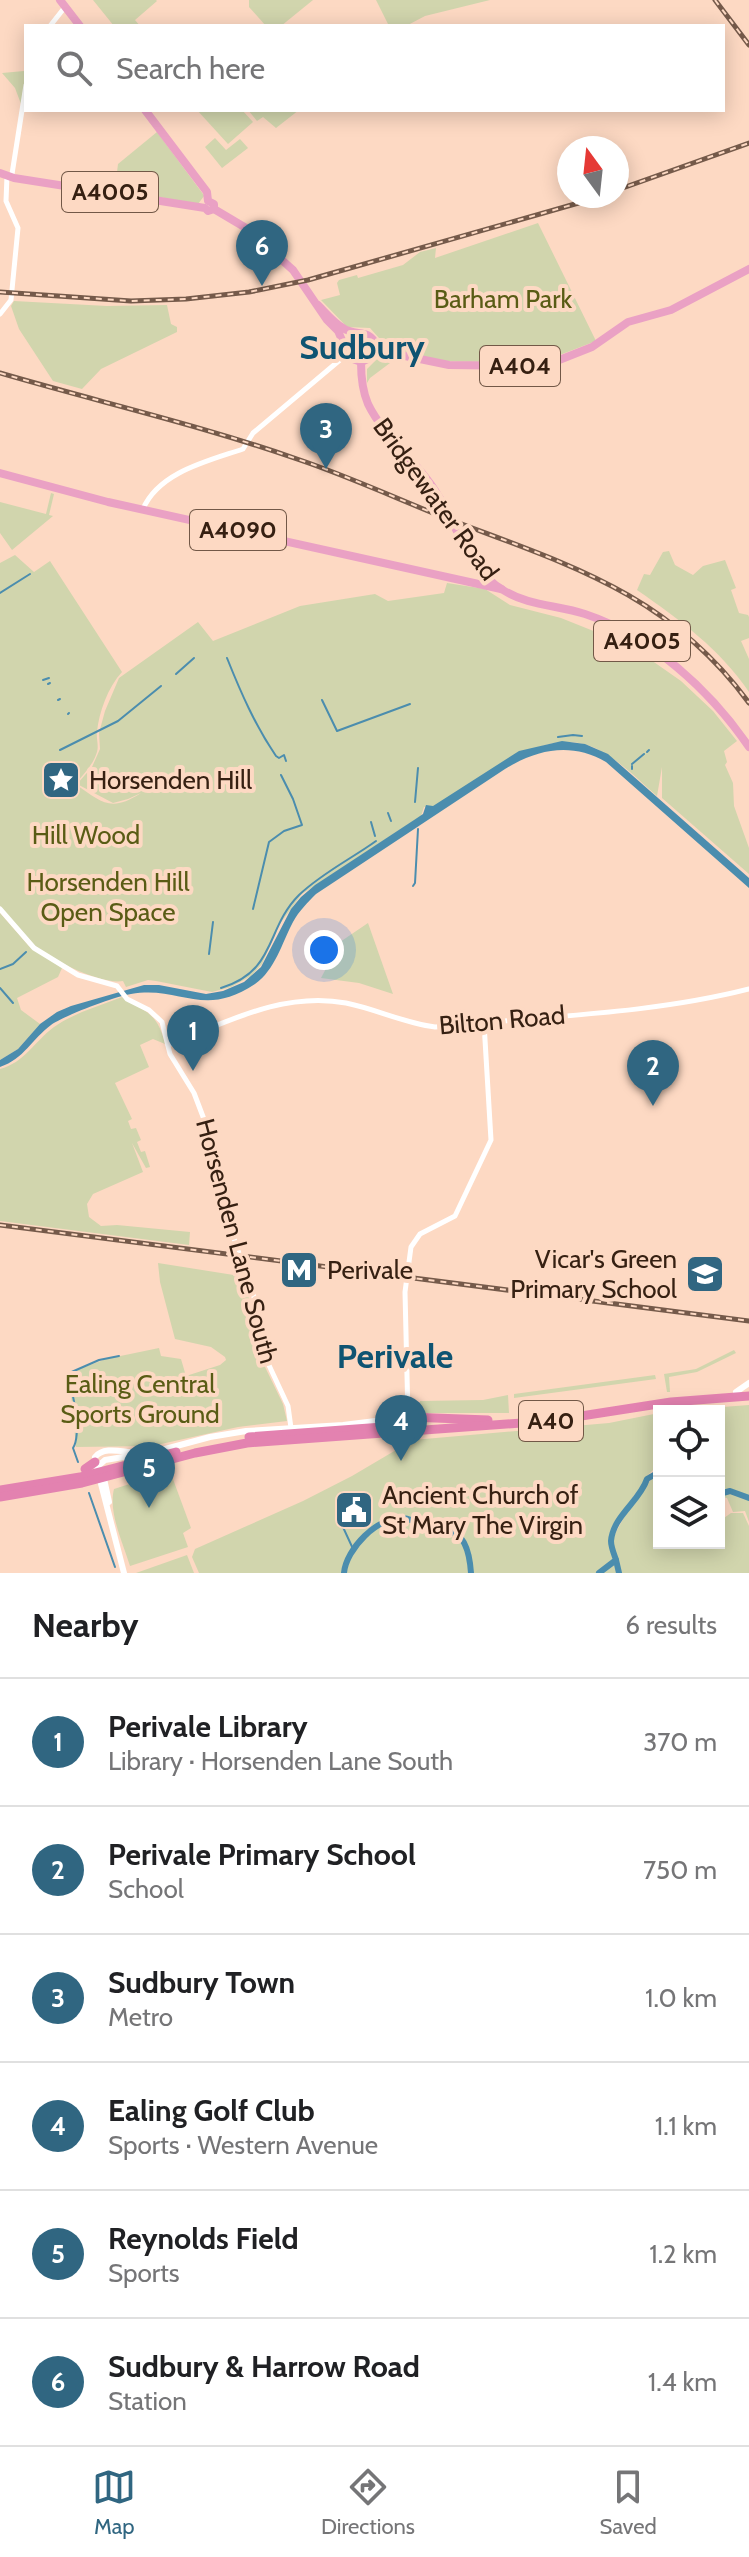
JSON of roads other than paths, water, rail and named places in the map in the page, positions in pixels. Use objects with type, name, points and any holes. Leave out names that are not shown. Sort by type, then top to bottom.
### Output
[{"type":"highway","name":"A40","points":[[0,1488],[80,1477],[194,1447],[247,1437],[548,1416],[670,1397],[736,1392],[749,1394]]},
{"type":"highway","name":"A40","points":[[0,1500],[247,1443],[549,1421],[671,1402],[749,1394]]},
{"type":"highway","name":"A40","points":[[408,1417],[488,1420]]},
{"type":"highway","name":"A40","points":[[0,1500],[102,1483],[212,1455],[262,1447],[336,1442],[352,1436]]},
{"type":"highway","name":"A40","points":[[0,1488],[98,1465]]},
{"type":"main road","points":[[63,4],[78,24]]},
{"type":"main road","points":[[147,112],[207,192],[209,206],[266,244],[296,274],[338,331],[347,350],[355,361],[369,360],[376,350],[372,337],[363,332],[350,337],[347,350]]},
{"type":"main road","name":"A4005","points":[[8,176],[209,206]]},
{"type":"main road","name":"A404","points":[[376,350],[449,365],[544,366],[592,347],[628,322],[671,310],[749,269]]},
{"type":"main road","points":[[318,305],[342,327],[355,333]]},
{"type":"main road","name":"Bridgewater Road","points":[[361,362],[363,390],[369,406],[430,483],[486,577],[524,600],[585,614],[643,642],[702,693],[749,747]]},
{"type":"main road","name":"A4090","points":[[0,473],[108,502],[477,582]]},
{"type":"main road","points":[[477,582],[486,577]]},
{"type":"main road","name":"Bridgewater Road","points":[[477,582],[485,587],[502,589]]},
{"type":"main road","points":[[736,1392],[749,1383]]},
{"type":"main road","points":[[98,1465],[246,1431],[408,1417]]},
{"type":"main road","points":[[126,1573],[98,1465],[104,1451],[146,1453]]},
{"type":"street","points":[[51,24],[63,4]]},
{"type":"street","points":[[0,314],[11,300],[18,228],[6,201],[24,97]]},
{"type":"street","points":[[143,509],[152,492],[174,477],[247,446],[253,433],[347,350]]},
{"type":"street","name":"Horsenden Lane South","points":[[0,909],[26,941],[49,958],[85,978],[117,986],[123,994],[159,1018],[175,1062],[194,1093],[210,1135],[225,1190],[231,1230],[256,1303],[260,1346],[288,1406],[291,1428]]},
{"type":"street","name":"Bilton Road","points":[[168,1045],[268,1006],[302,1001],[347,1003],[435,1027],[659,1007],[749,989]]},
{"type":"street","points":[[408,1417],[405,1292],[411,1247],[416,1238],[455,1216],[491,1140],[484,1023]]},
{"type":"water","points":[[562,741],[585,744],[608,754],[749,878],[749,888],[606,762],[567,750],[542,753],[505,769],[316,894],[295,918],[273,964],[255,984],[221,999],[192,999],[148,992],[114,998],[57,1021],[22,1054],[0,1067],[0,1060],[18,1049],[40,1024],[71,1006],[144,985],[206,994],[244,982],[261,967],[291,909],[315,885],[423,814],[426,805],[433,806],[519,751]]},
{"type":"waterway","points":[[0,593],[30,574]]},
{"type":"waterway","points":[[176,674],[194,658]]},
{"type":"waterway","points":[[227,658],[261,733],[276,756],[284,755],[286,761]]},
{"type":"waterway","points":[[43,680],[49,678]]},
{"type":"waterway","points":[[60,750],[118,721],[161,686]]},
{"type":"waterway","points":[[322,700],[337,731],[410,704]]},
{"type":"waterway","points":[[558,737],[582,736]]},
{"type":"waterway","points":[[632,764],[644,754]]},
{"type":"waterway","points":[[415,802],[418,768]]},
{"type":"waterway","points":[[253,909],[269,842],[284,831],[302,825],[281,775]]},
{"type":"waterway","points":[[388,813],[391,821]]},
{"type":"waterway","points":[[371,822],[375,836]]},
{"type":"waterway","points":[[413,886],[418,829]]},
{"type":"waterway","points":[[221,988],[239,981],[252,971],[268,948],[288,908],[299,895],[376,841]]},
{"type":"waterway","points":[[209,954],[213,922]]},
{"type":"waterway","points":[[0,969],[13,964],[26,952]]},
{"type":"waterway","points":[[0,988],[13,1003]]},
{"type":"waterway","points":[[78,1462],[73,1448],[77,1433],[76,1412],[67,1374],[99,1360],[119,1356]]},
{"type":"waterway","points":[[599,1573],[616,1560],[611,1541],[616,1524],[647,1479],[653,1476]]},
{"type":"waterway","points":[[725,1492],[730,1491],[749,1498]]},
{"type":"waterway","points":[[89,1493],[115,1567]]},
{"type":"waterway","points":[[341,1506],[336,1512],[354,1551]]},
{"type":"waterway","points":[[344,1573],[351,1554],[365,1536],[384,1522],[403,1518],[434,1532],[450,1532],[460,1537],[470,1561],[471,1573]]},
{"type":"waterway","points":[[616,1560],[619,1573]]},
{"type":"railway","points":[[715,0],[749,45]]},
{"type":"railway","points":[[629,186],[749,143]]},
{"type":"railway","points":[[0,292],[131,301],[249,292],[308,280],[561,208]]},
{"type":"railway","points":[[0,373],[187,424],[297,459],[569,566],[647,607],[683,633],[717,664],[749,703]]},
{"type":"railway","points":[[0,1225],[749,1321]]},
{"type":"place","name":"Sudbury & Harrow Road","points":[[262,286]]},
{"type":"place","name":"Sudbury Town","points":[[326,469]]},
{"type":"place","name":"Horsenden Hill","points":[[61,780]]},
{"type":"place","name":"Perivale Library","points":[[193,1071]]},
{"type":"place","name":"Perivale Primary School","points":[[653,1106]]},
{"type":"place","name":"Perivale","points":[[299,1270]]},
{"type":"place","name":"Vicar's Green Primary School","points":[[705,1274]]},
{"type":"place","name":"Ealing Golf Club","points":[[401,1461]]},
{"type":"place","name":"Reynolds Field","points":[[149,1508]]},
{"type":"place","name":"Ancient Church of St Mary The Virgin","points":[[354,1510]]},
{"type":"district","name":"Sudbury","points":[[362,347]]},
{"type":"district","name":"Perivale","points":[[395,1356]]},
{"type":"park label","name":"Barham Park","points":[[503,299]]},
{"type":"park label","name":"Hill Wood","points":[[86,835]]},
{"type":"park label","name":"Horsenden Hill Open Space","points":[[108,897]]},
{"type":"park label","name":"Ealing Central Sports Ground","points":[[140,1399]]}]
